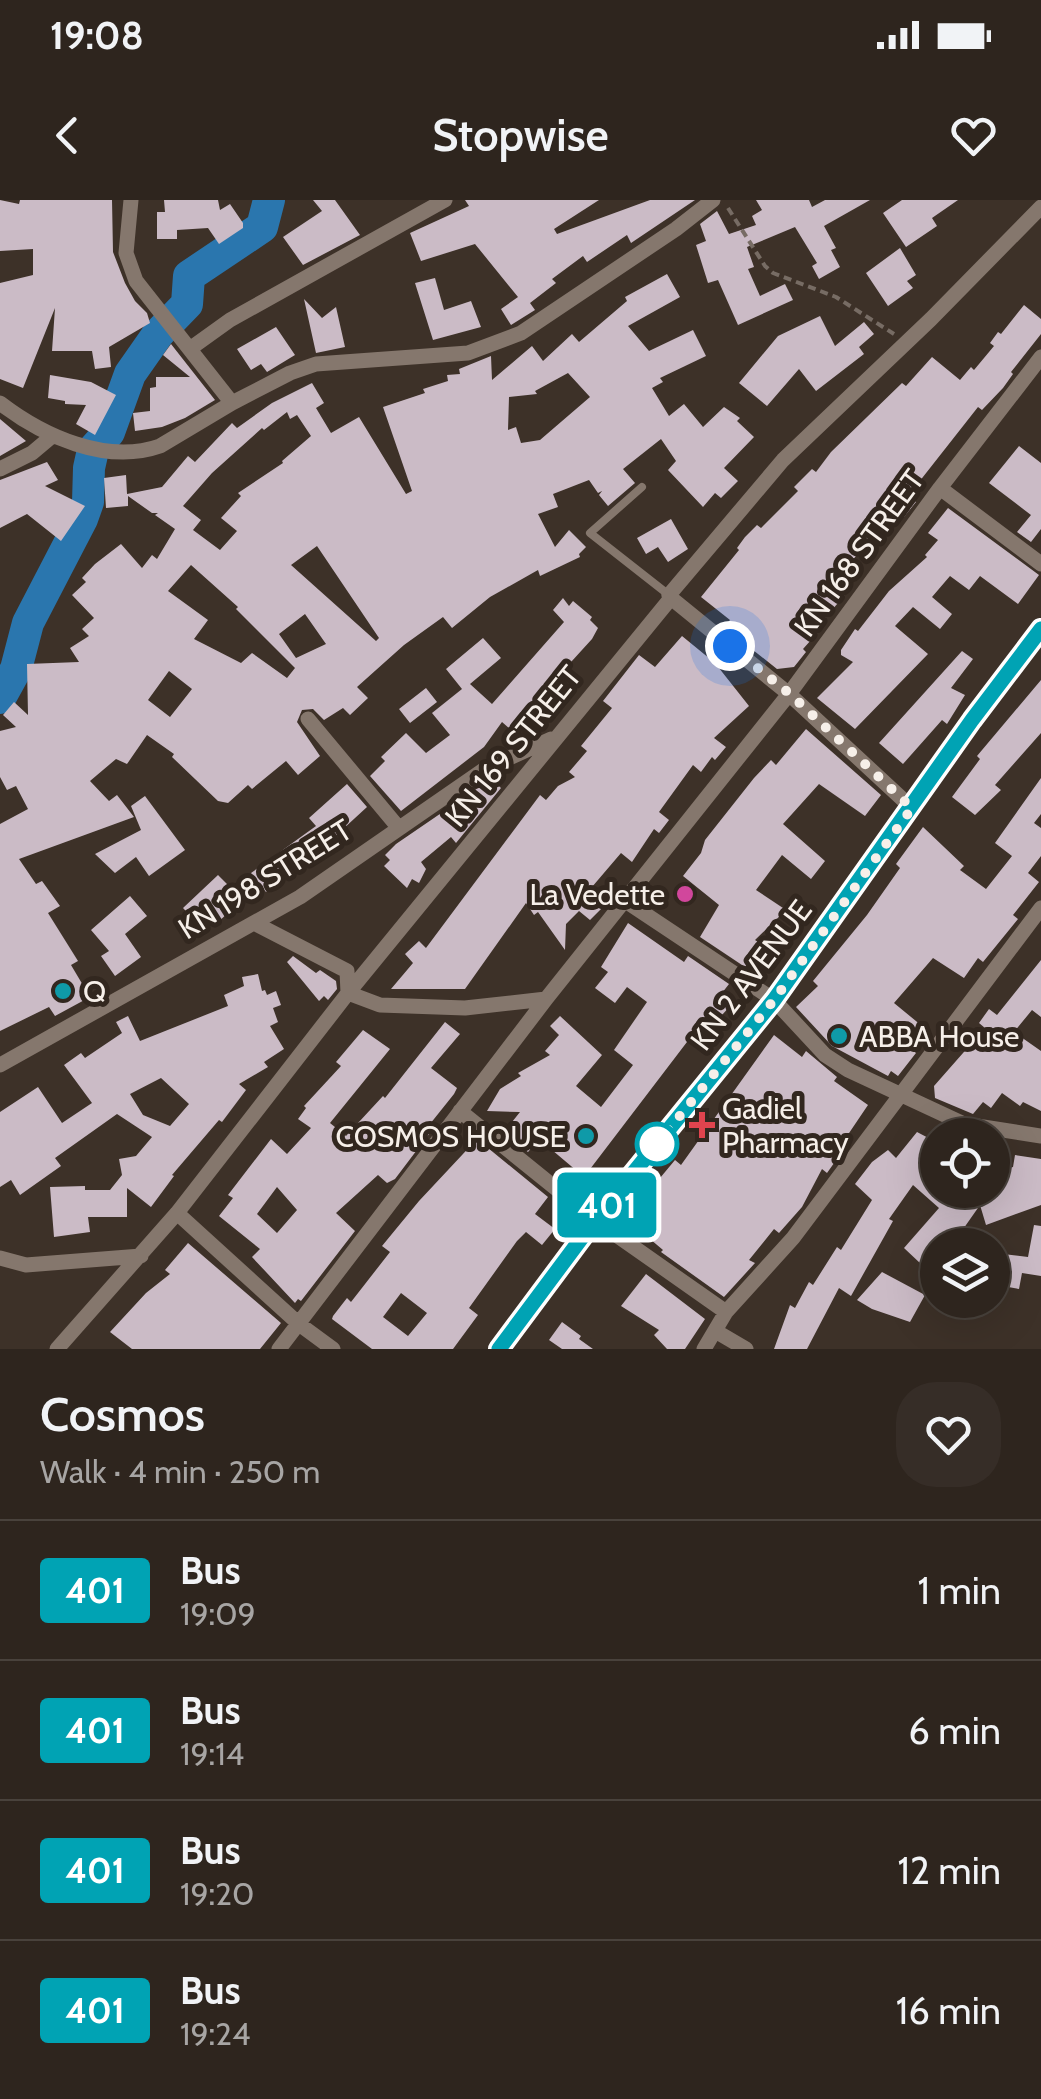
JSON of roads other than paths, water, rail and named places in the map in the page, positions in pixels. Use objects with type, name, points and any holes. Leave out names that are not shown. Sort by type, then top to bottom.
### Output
[{"type":"main road","name":"KN 2 AVENUE","points":[[499,1349],[595,1220],[774,1000],[972,720],[1041,630]]},
{"type":"street","points":[[130,200],[126,253],[136,281],[232,403]]},
{"type":"street","points":[[191,348],[230,320],[445,200]]},
{"type":"street","points":[[0,403],[51,438],[139,454],[290,373],[316,364],[468,352],[521,333],[676,230],[713,200]]},
{"type":"street","name":"KN 169 STREET","points":[[57,1349],[177,1213],[348,993],[783,460],[1041,207]]},
{"type":"street","name":"KN 168 STREET","points":[[280,1349],[546,999],[790,694],[1041,357]]},
{"type":"street","points":[[0,469],[51,438]]},
{"type":"street","points":[[940,488],[1041,564]]},
{"type":"street","points":[[669,596],[790,694],[912,808]]},
{"type":"street","points":[[308,719],[398,827]]},
{"type":"street","name":"KN 198 STREET","points":[[0,1065],[300,896],[484,770],[556,737]]},
{"type":"street","points":[[624,900],[774,1000],[826,1055],[900,1097],[964,1124],[1041,1136]]},
{"type":"street","points":[[704,1349],[726,1312],[793,1238],[1041,908]]},
{"type":"street","points":[[254,922],[347,971],[348,993],[380,1005],[465,1008],[546,999]]},
{"type":"street","points":[[460,1112],[595,1220],[726,1312]]},
{"type":"street","points":[[177,1213],[299,1324],[333,1349]]},
{"type":"street","points":[[0,1258],[26,1265],[141,1256]]},
{"type":"street","points":[[717,1332],[746,1349]]},
{"type":"lane","points":[[642,487],[590,533],[669,596]]},
{"type":"waterway","points":[[0,698],[16,669],[28,623],[82,519],[88,502],[93,450],[109,432],[130,374],[158,334],[187,304],[189,276],[262,227],[269,200]]},
{"type":"waterway","points":[[11,679],[15,692]]},
{"type":"place","name":"La Vedette","points":[[685,894]]},
{"type":"place","name":"Q","points":[[63,991]]},
{"type":"place","name":"ABBA House","points":[[839,1036]]},
{"type":"place","name":"Gadiel Pharmacy","points":[[702,1125]]},
{"type":"place","name":"COSMOS HOUSE","points":[[586,1136]]}]
